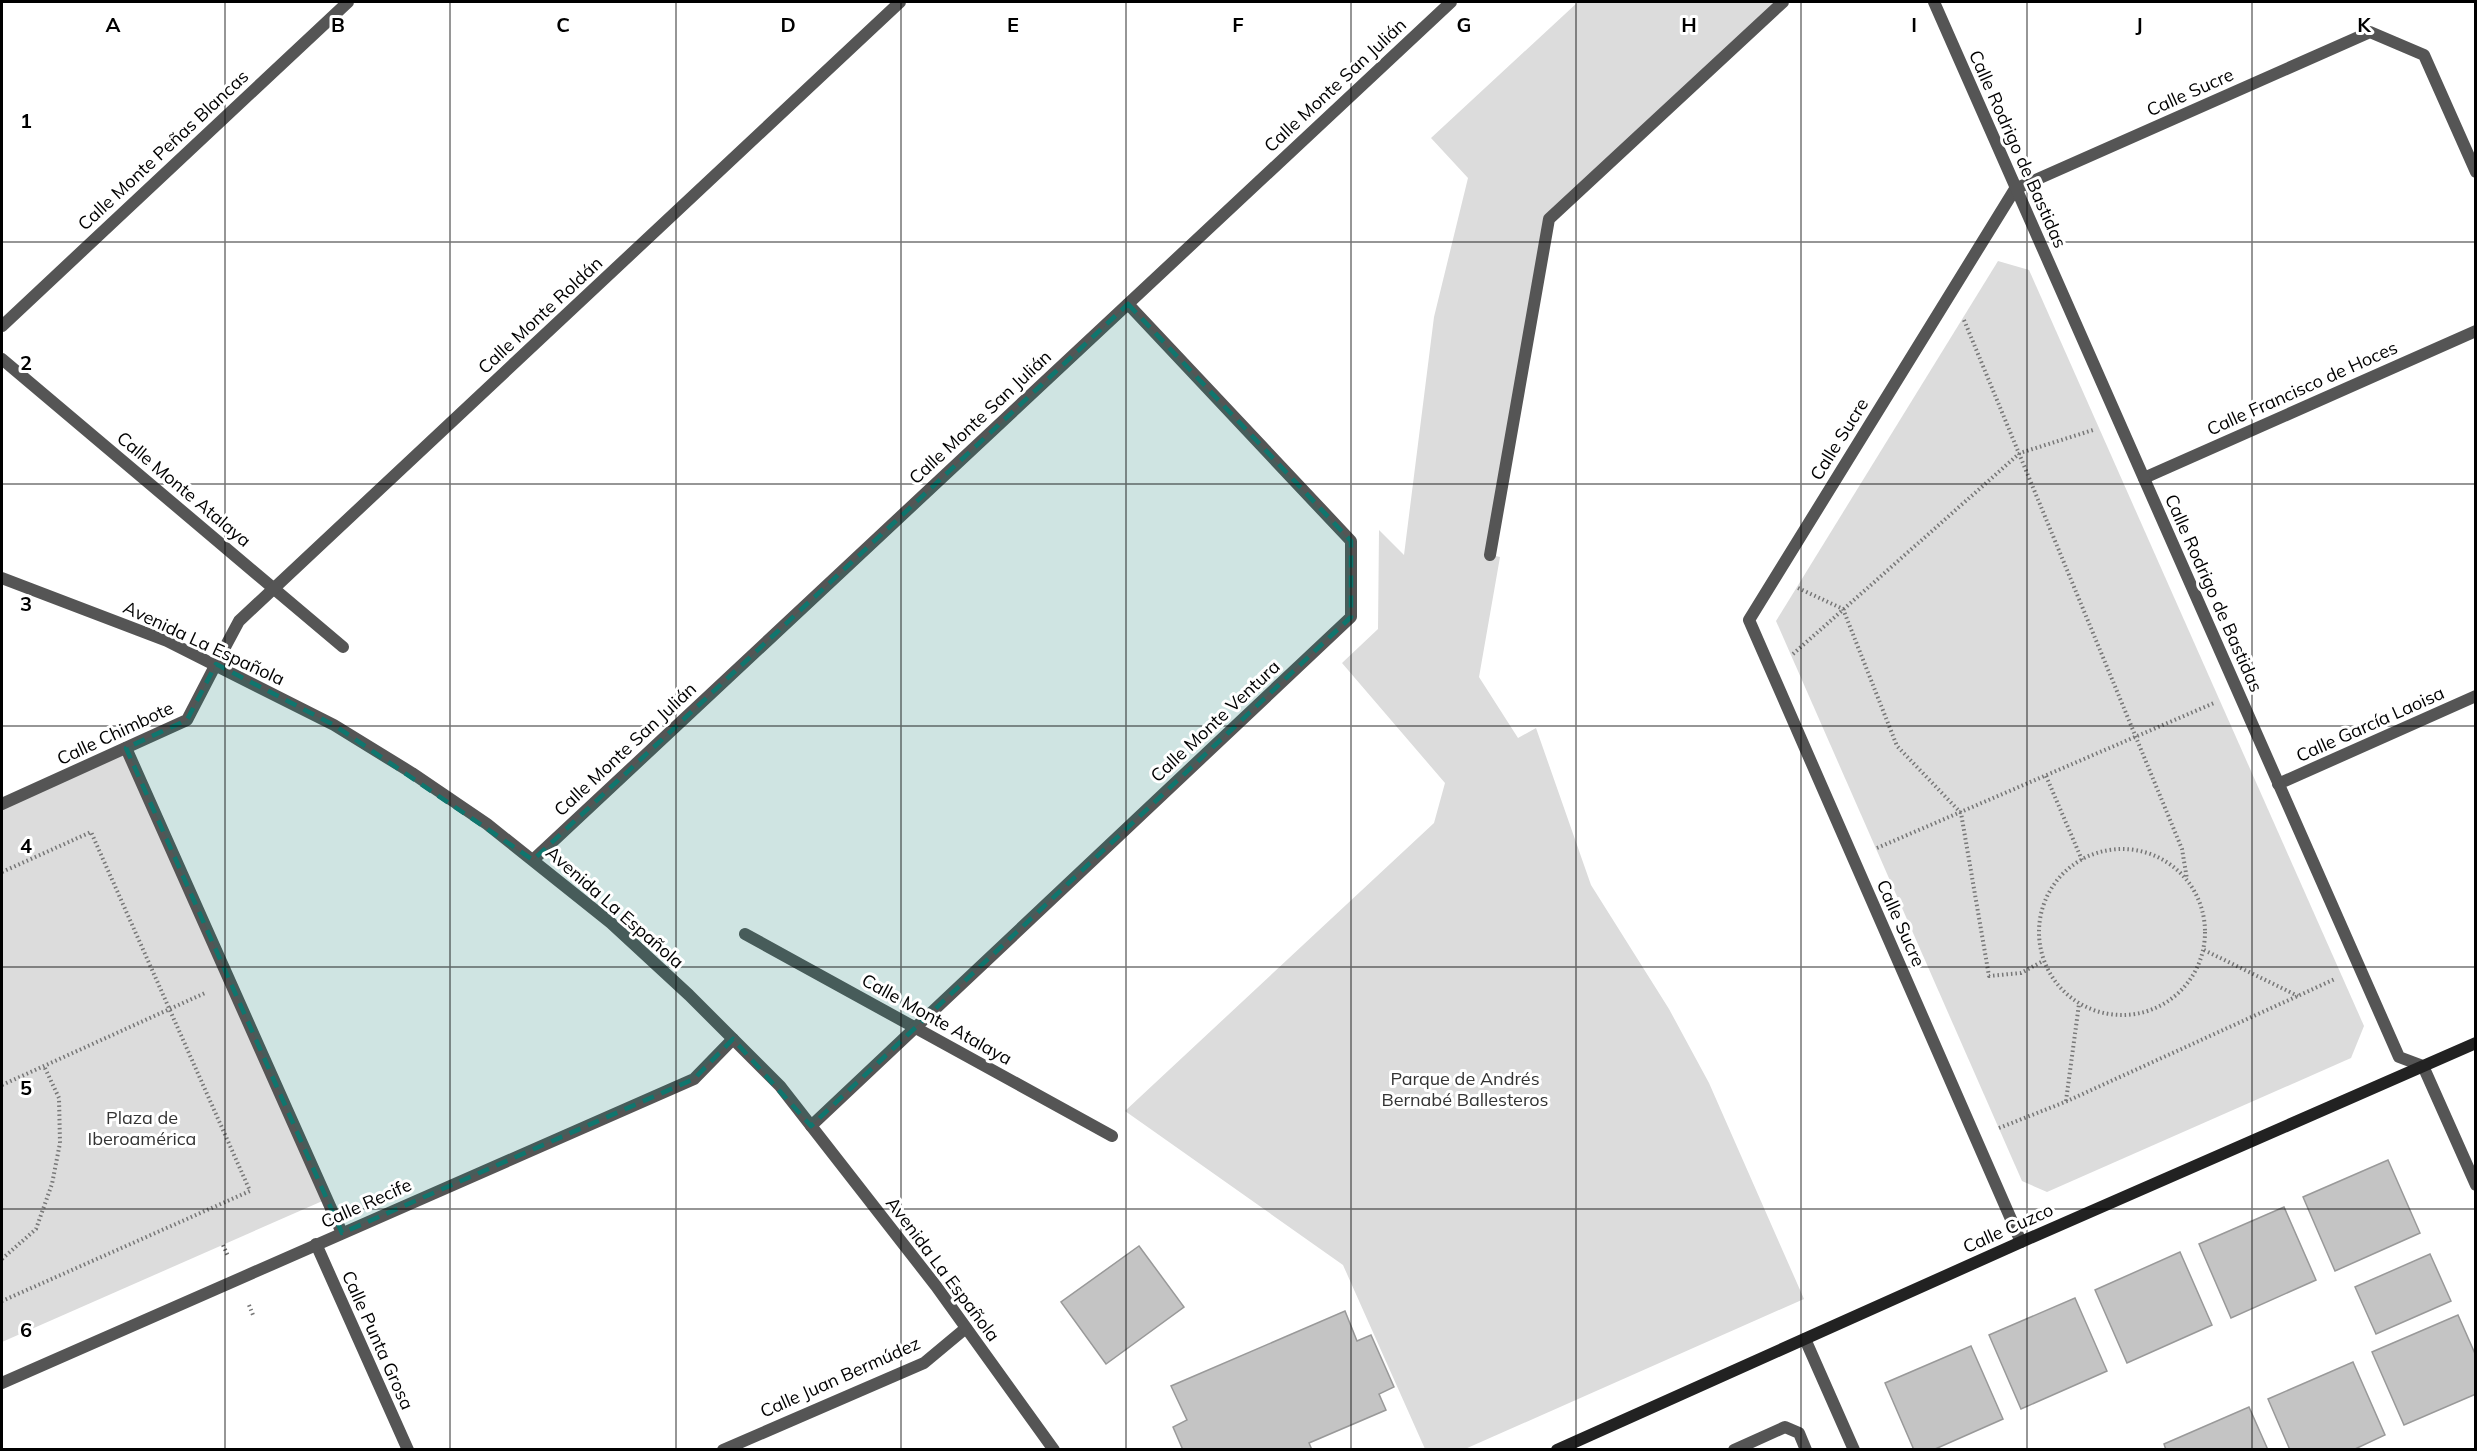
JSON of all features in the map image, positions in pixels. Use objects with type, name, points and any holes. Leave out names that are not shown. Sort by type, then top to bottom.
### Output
[{"type":"main road","name":"Calle Cuzco","points":[[1557,1449],[2475,1043]]},
{"type":"street","name":"Calle Monte Peñas Blancas","points":[[2,326],[348,2]]},
{"type":"street","name":"Calle Monte Roldán","points":[[216,664],[239,621],[900,2]]},
{"type":"street","name":"Calle Monte San Julián","points":[[533,860],[1451,2]]},
{"type":"street","points":[[1490,555],[1549,219],[1783,2]]},
{"type":"street","name":"Calle Rodrigo de Bastidas","points":[[1934,2],[2399,1057],[2423,1066]]},
{"type":"street","name":"Calle Sucre","points":[[2021,1242],[1749,620],[2015,189],[2370,32],[2424,55],[2475,172]]},
{"type":"street","name":"Calle Monte Ventura","points":[[811,1126],[1351,617],[1351,541],[1128,304]]},
{"type":"street","name":"Calle Francisco de Hoces","points":[[2144,478],[2475,331]]},
{"type":"street","name":"Calle Monte Atalaya","points":[[2,359],[343,647]]},
{"type":"street","name":"Avenida La Española","points":[[2,578],[157,637],[216,664],[334,725],[412,773],[487,824],[610,923],[780,1086],[936,1286],[1054,1449]]},
{"type":"street","name":"Calle Chimbote","points":[[2,804],[187,720],[216,664]]},
{"type":"street","name":"Calle García Laoisa","points":[[2278,784],[2475,696]]},
{"type":"street","points":[[126,748],[342,1233]]},
{"type":"street","name":"Calle Monte Atalaya","points":[[745,934],[1112,1136]]},
{"type":"street","name":"Calle Recife","points":[[2,1383],[694,1079],[733,1039]]},
{"type":"street","points":[[2423,1066],[2475,1185]]},
{"type":"street","name":"Calle Punta Grosa","points":[[316,1244],[408,1449]]},
{"type":"street","name":"Calle Juan Bermúdez","points":[[723,1449],[924,1363],[966,1328]]},
{"type":"street","points":[[1805,1339],[1854,1449]]},
{"type":"street","points":[[1734,1449],[1785,1427],[1799,1433],[1806,1449]]},
{"type":"path","points":[[1963,318],[2181,849],[2187,879],[2201,904],[2205,921],[2204,950],[2193,977],[2174,998],[2135,1015],[2106,1015],[2079,1004],[2057,986],[2043,961],[2038,940],[2041,911],[2053,885],[2072,865],[2098,852],[2127,849],[2156,855],[2187,879]]},
{"type":"path","points":[[1791,655],[2020,453],[2099,428]]},
{"type":"path","points":[[1796,588],[1843,609],[1897,746],[1961,813],[1989,976],[2021,973],[2043,961]]},
{"type":"path","points":[[1876,848],[2220,700]]},
{"type":"path","points":[[2046,776],[2082,860]]},
{"type":"path","points":[[2,872],[91,832],[250,1191],[2,1301]]},
{"type":"path","points":[[2204,950],[2298,996]]},
{"type":"path","points":[[1999,1128],[2066,1102],[2342,977]]},
{"type":"path","points":[[2,1085],[231,982]]},
{"type":"path","points":[[2066,1102],[2079,1004]]},
{"type":"path","points":[[2,1259],[36,1229],[52,1184],[60,1143],[59,1098],[44,1066]]},
{"type":"highlighted area","points":[[1128,304],[1351,541],[1351,617],[811,1126],[733,1039],[694,1079],[342,1233],[126,748],[187,720],[216,664],[334,725],[533,860]]},
{"type":"green space","name":"Parque de Andrés Bernabé Ballesteros","points":[[1578,2],[1783,2],[1549,219],[1491,555],[1500,557],[1479,677],[1518,738],[1536,728],[1591,885],[1669,1009],[1709,1083],[1804,1299],[1465,1449],[1425,1449],[1343,1265],[1125,1111],[1434,823],[1445,783],[1342,663],[1378,629],[1379,530],[1404,555],[1434,317],[1468,178],[1431,138]]},
{"type":"green space","points":[[1998,261],[2029,270],[2364,1026],[2351,1058],[2047,1192],[2022,1181],[1776,621]]},
{"type":"green space","name":"Plaza de Iberoamérica","points":[[126,748],[327,1199],[2,1342],[2,805]]},
{"type":"building","points":[[2388,1160],[2420,1233],[2335,1271],[2303,1197]]},
{"type":"building","points":[[2284,1207],[2316,1280],[2231,1318],[2199,1244]]},
{"type":"building","points":[[1139,1246],[1184,1307],[1106,1364],[1061,1302]]},
{"type":"building","points":[[2180,1252],[2212,1325],[2127,1363],[2095,1290]]},
{"type":"building","points":[[2430,1254],[2451,1301],[2376,1334],[2355,1287]]},
{"type":"building","points":[[2075,1298],[2107,1371],[2021,1409],[1989,1335]]},
{"type":"building","points":[[1345,1311],[1357,1341],[1371,1335],[1394,1387],[1379,1394],[1386,1410],[1309,1443],[1312,1450],[1183,1450],[1173,1427],[1187,1420],[1171,1386]]},
{"type":"building","points":[[2458,1315],[2476,1356],[2476,1394],[2404,1425],[2372,1352]]},
{"type":"building","points":[[1971,1346],[2003,1419],[1933,1450],[1914,1450],[1885,1383]]},
{"type":"building","points":[[2353,1362],[2385,1435],[2353,1450],[2290,1450],[2268,1399]]},
{"type":"building","points":[[2249,1407],[2268,1450],[2166,1450],[2164,1444]]}]
